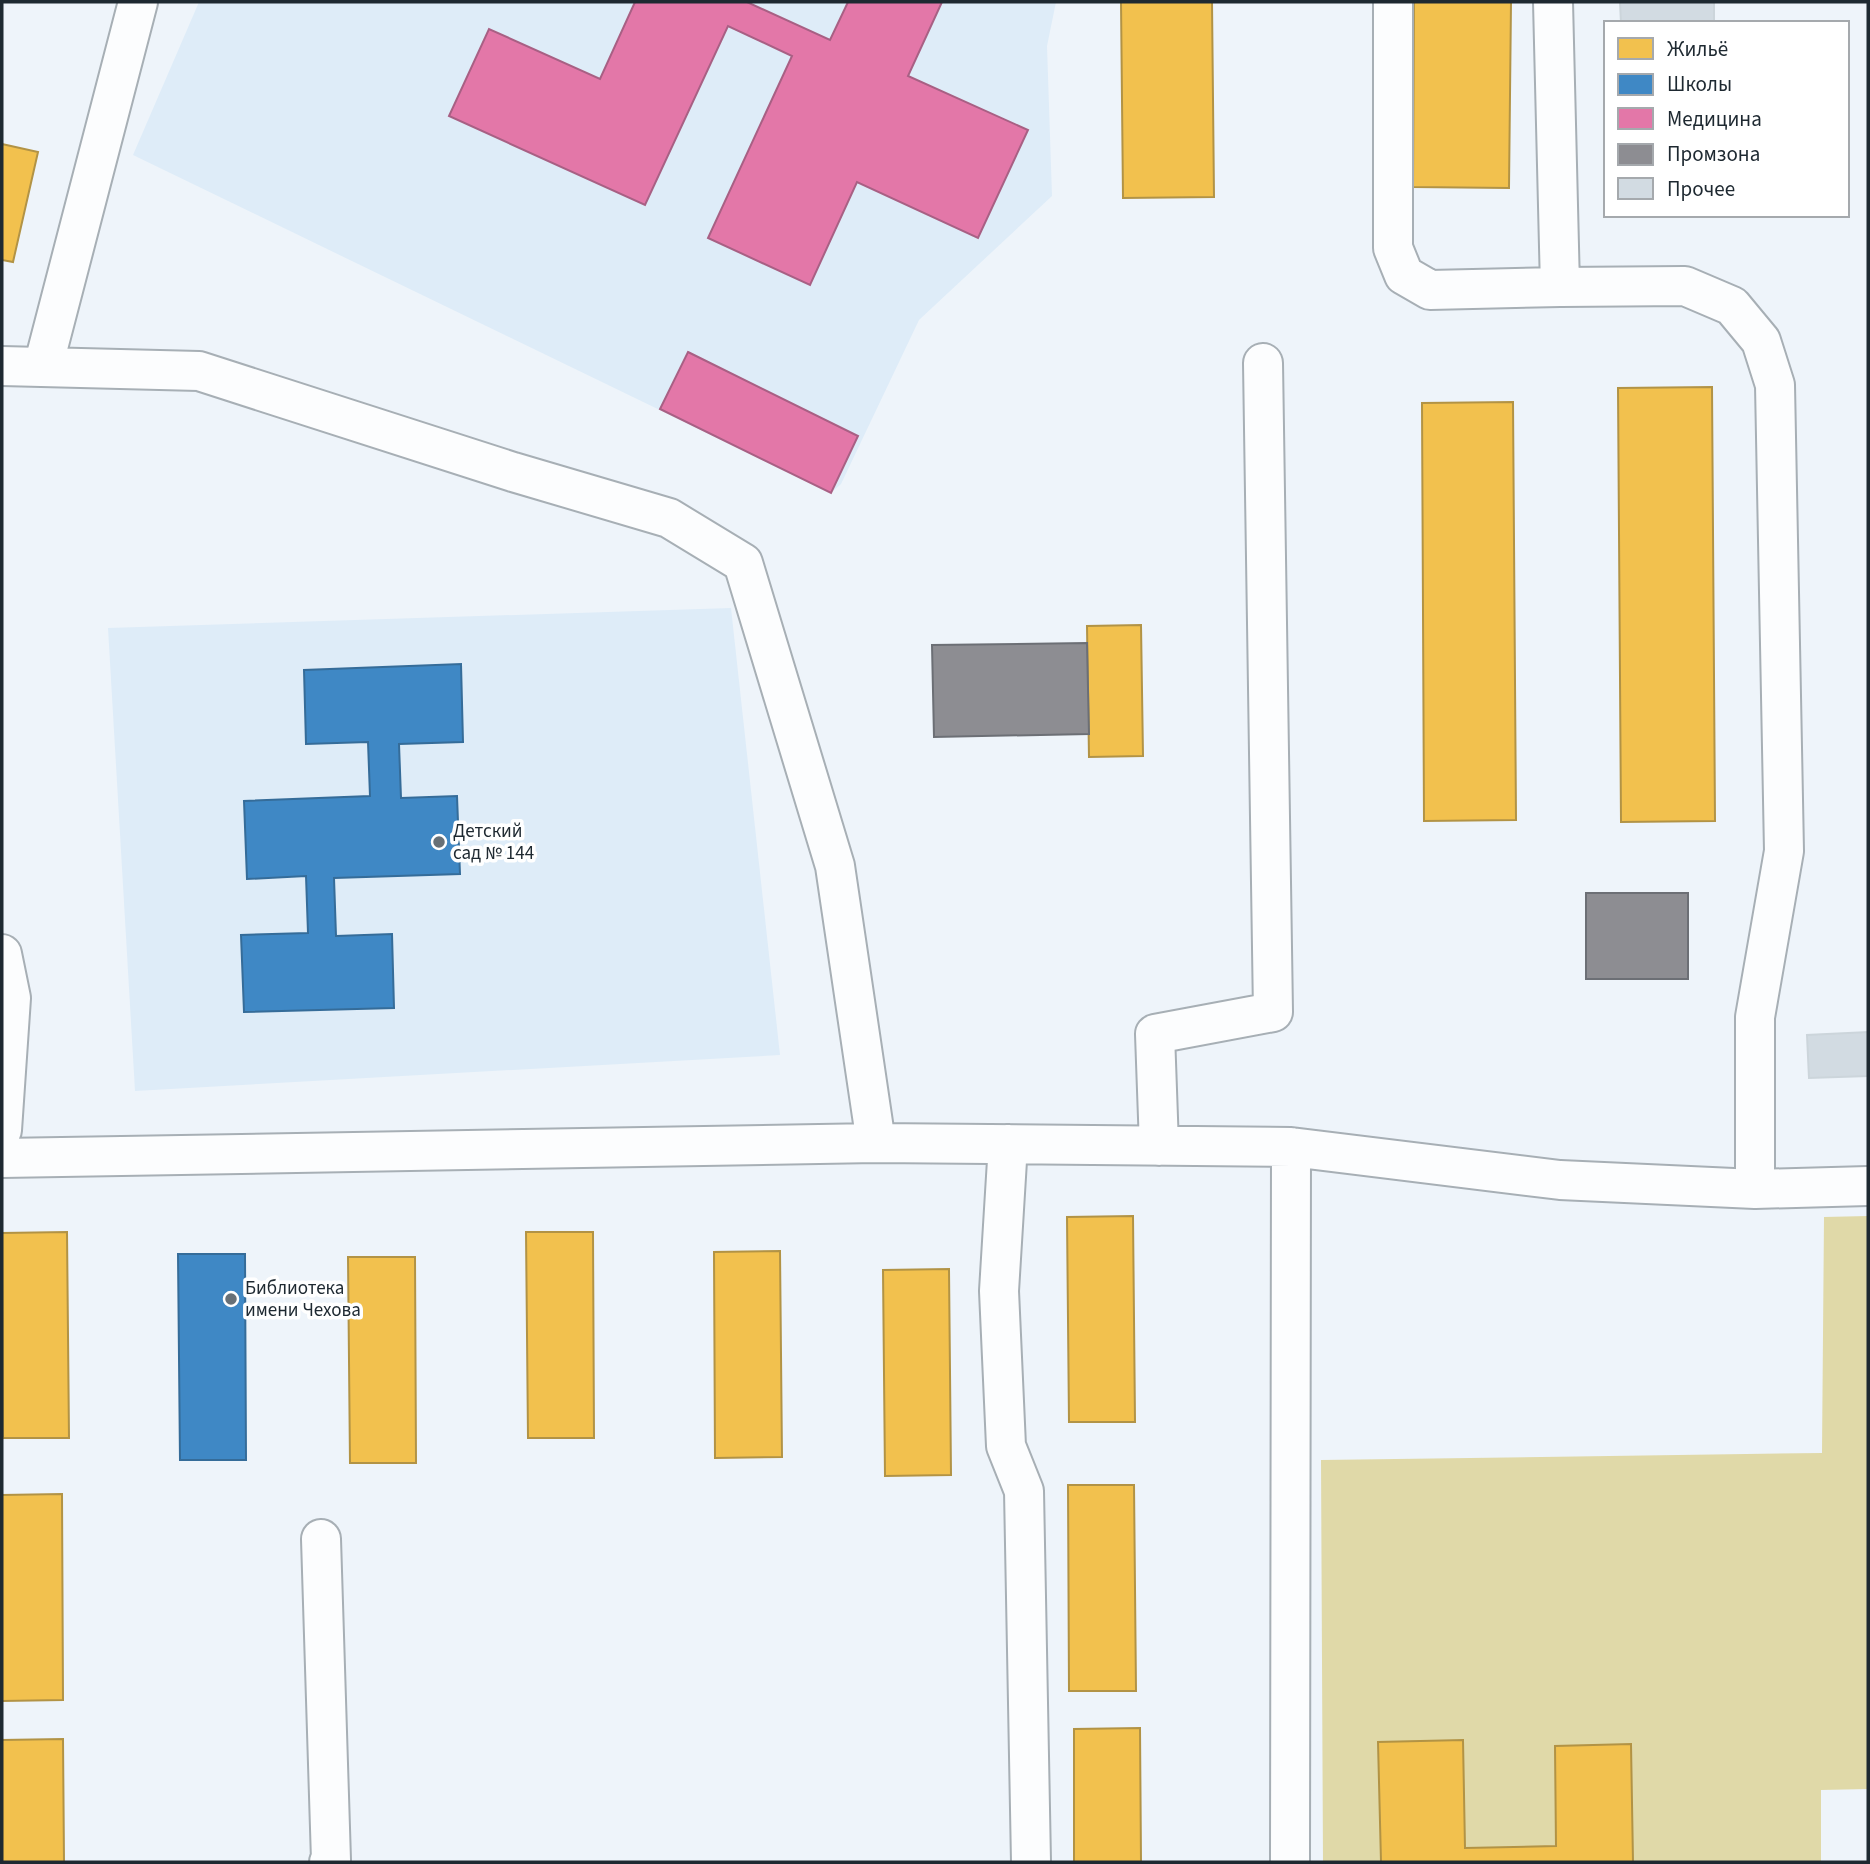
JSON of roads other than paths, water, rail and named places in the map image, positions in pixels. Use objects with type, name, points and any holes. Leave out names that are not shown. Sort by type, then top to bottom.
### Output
[{"type":"street","points":[[43,367],[138,2]]},
{"type":"street","points":[[1392,2],[1392,248],[1404,275],[1430,290],[1685,286],[1732,306],[1761,341],[1775,385],[1784,850],[1755,1017],[1755,1189]]},
{"type":"street","points":[[1553,2],[1560,287]]},
{"type":"street","points":[[1159,1146],[1155,1034],[1273,1012],[1263,363]]},
{"type":"street","points":[[2,366],[199,371],[513,472],[668,518],[743,563],[835,866],[876,1143]]},
{"type":"street","points":[[2,954],[11,998],[2,1129]]},
{"type":"street","points":[[2,1158],[876,1143],[1291,1147],[1560,1180],[1755,1189],[1868,1186]]},
{"type":"street","points":[[1008,1144],[999,1291],[1006,1446],[1024,1491],[1031,1862]]},
{"type":"street","points":[[1290,1862],[1291,1147]]},
{"type":"street","points":[[321,1539],[331,1861]]},
{"type":"place","name":"Детский сад № 144","points":[[439,842]]},
{"type":"place","name":"Библиотека имени Чехова","points":[[231,1299]]}]
